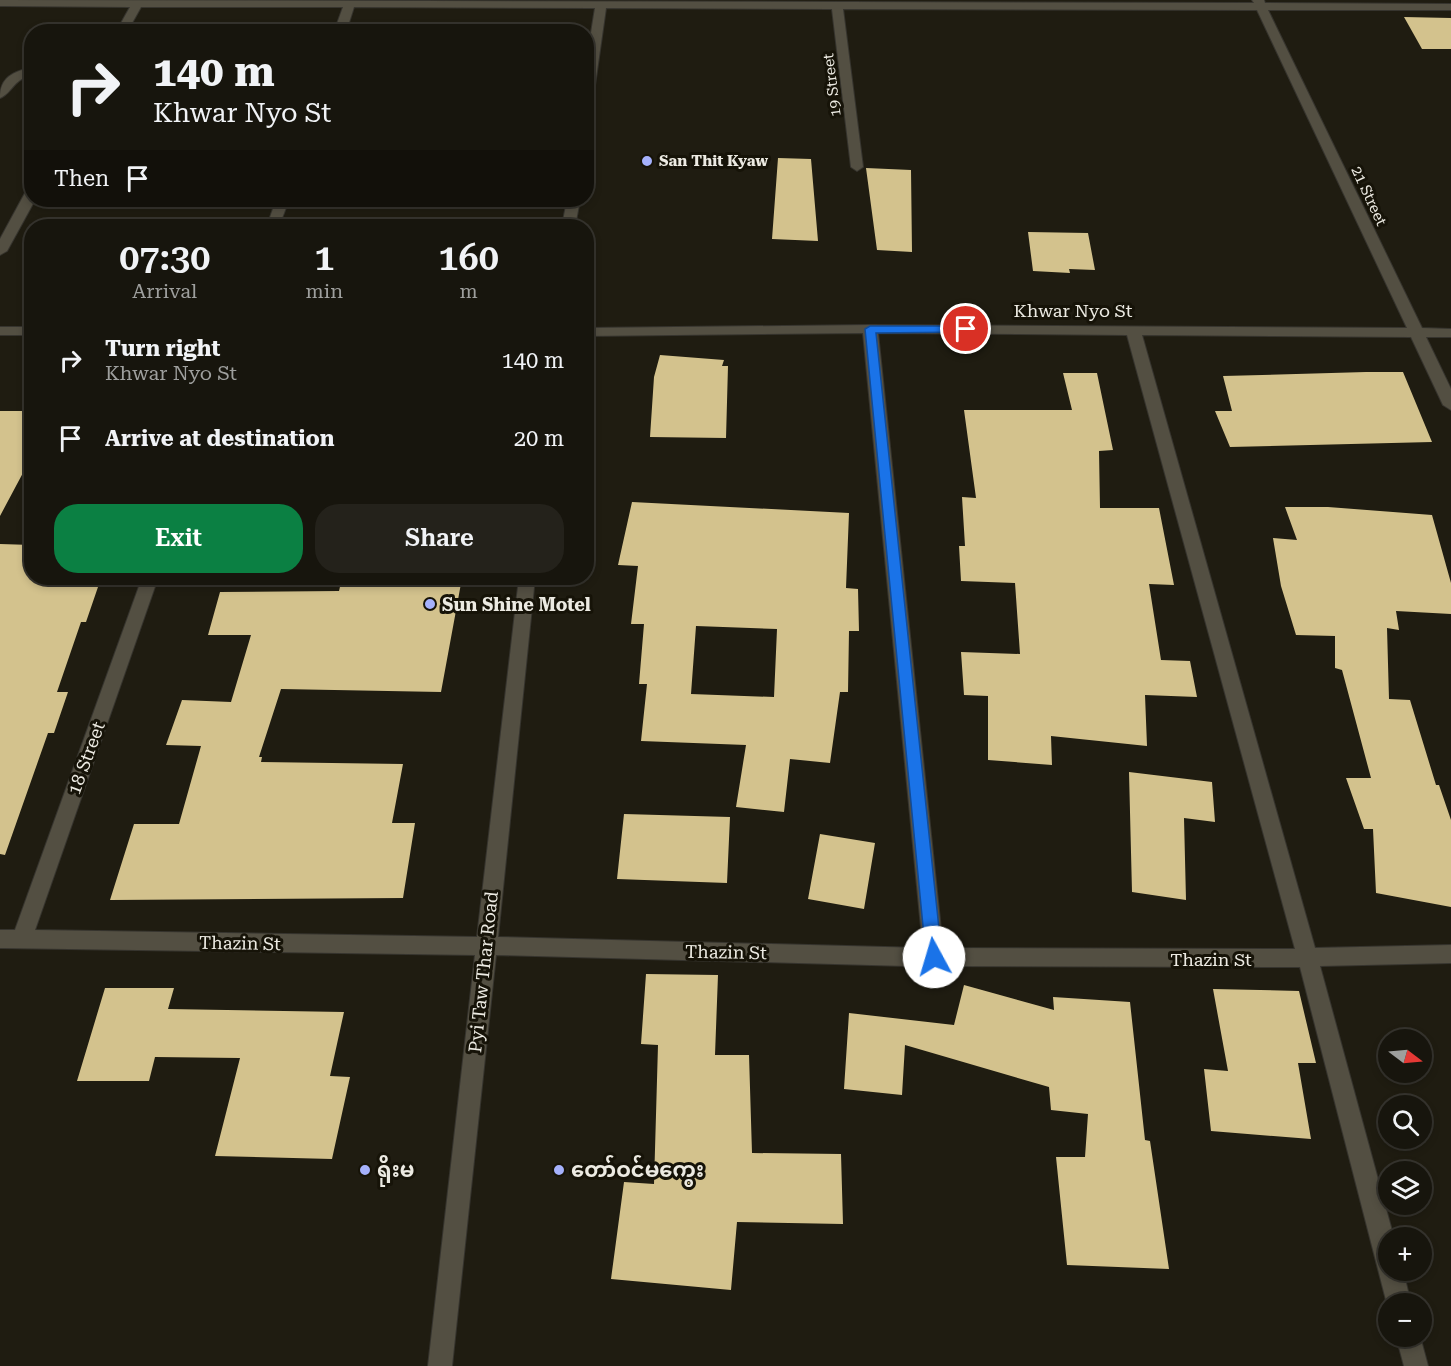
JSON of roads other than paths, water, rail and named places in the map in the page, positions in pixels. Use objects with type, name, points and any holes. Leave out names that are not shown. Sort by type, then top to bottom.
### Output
[{"type":"street","points":[[126,24],[138,2]]},
{"type":"street","points":[[343,24],[350,2]]},
{"type":"street","points":[[594,51],[601,2]]},
{"type":"street","points":[[0,3],[1260,3],[1451,7]]},
{"type":"street","name":"19 Street","points":[[837,3],[857,167]]},
{"type":"street","name":"21 Street","points":[[1260,3],[1451,405]]},
{"type":"street","points":[[0,71],[24,70]]},
{"type":"street","points":[[0,94],[14,76],[24,72]]},
{"type":"street","points":[[0,251],[24,207]]},
{"type":"street","points":[[870,329],[934,957]]},
{"type":"street","name":"Khwar Nyo St","points":[[594,332],[870,329],[1451,333]]},
{"type":"street","points":[[1133,330],[1308,959],[1379,1227]]},
{"type":"street","points":[[0,331],[24,331]]},
{"type":"street","name":"18 Street","points":[[22,939],[148,585]]},
{"type":"street","name":"Pyi Taw Thar Road","points":[[440,1366],[526,585]]},
{"type":"street","name":"Thazin St","points":[[0,939],[934,957],[1308,959],[1451,954]]},
{"type":"street","points":[[1411,1347],[1416,1366]]},
{"type":"place","name":"San Thit Kyaw","points":[[647,161]]},
{"type":"place","name":"Sun Shine Motel","points":[[430,604]]},
{"type":"place","name":"ရိုးမ","points":[[365,1170]]},
{"type":"place","name":"တော်ဝင်မကွေး","points":[[559,1170]]}]
